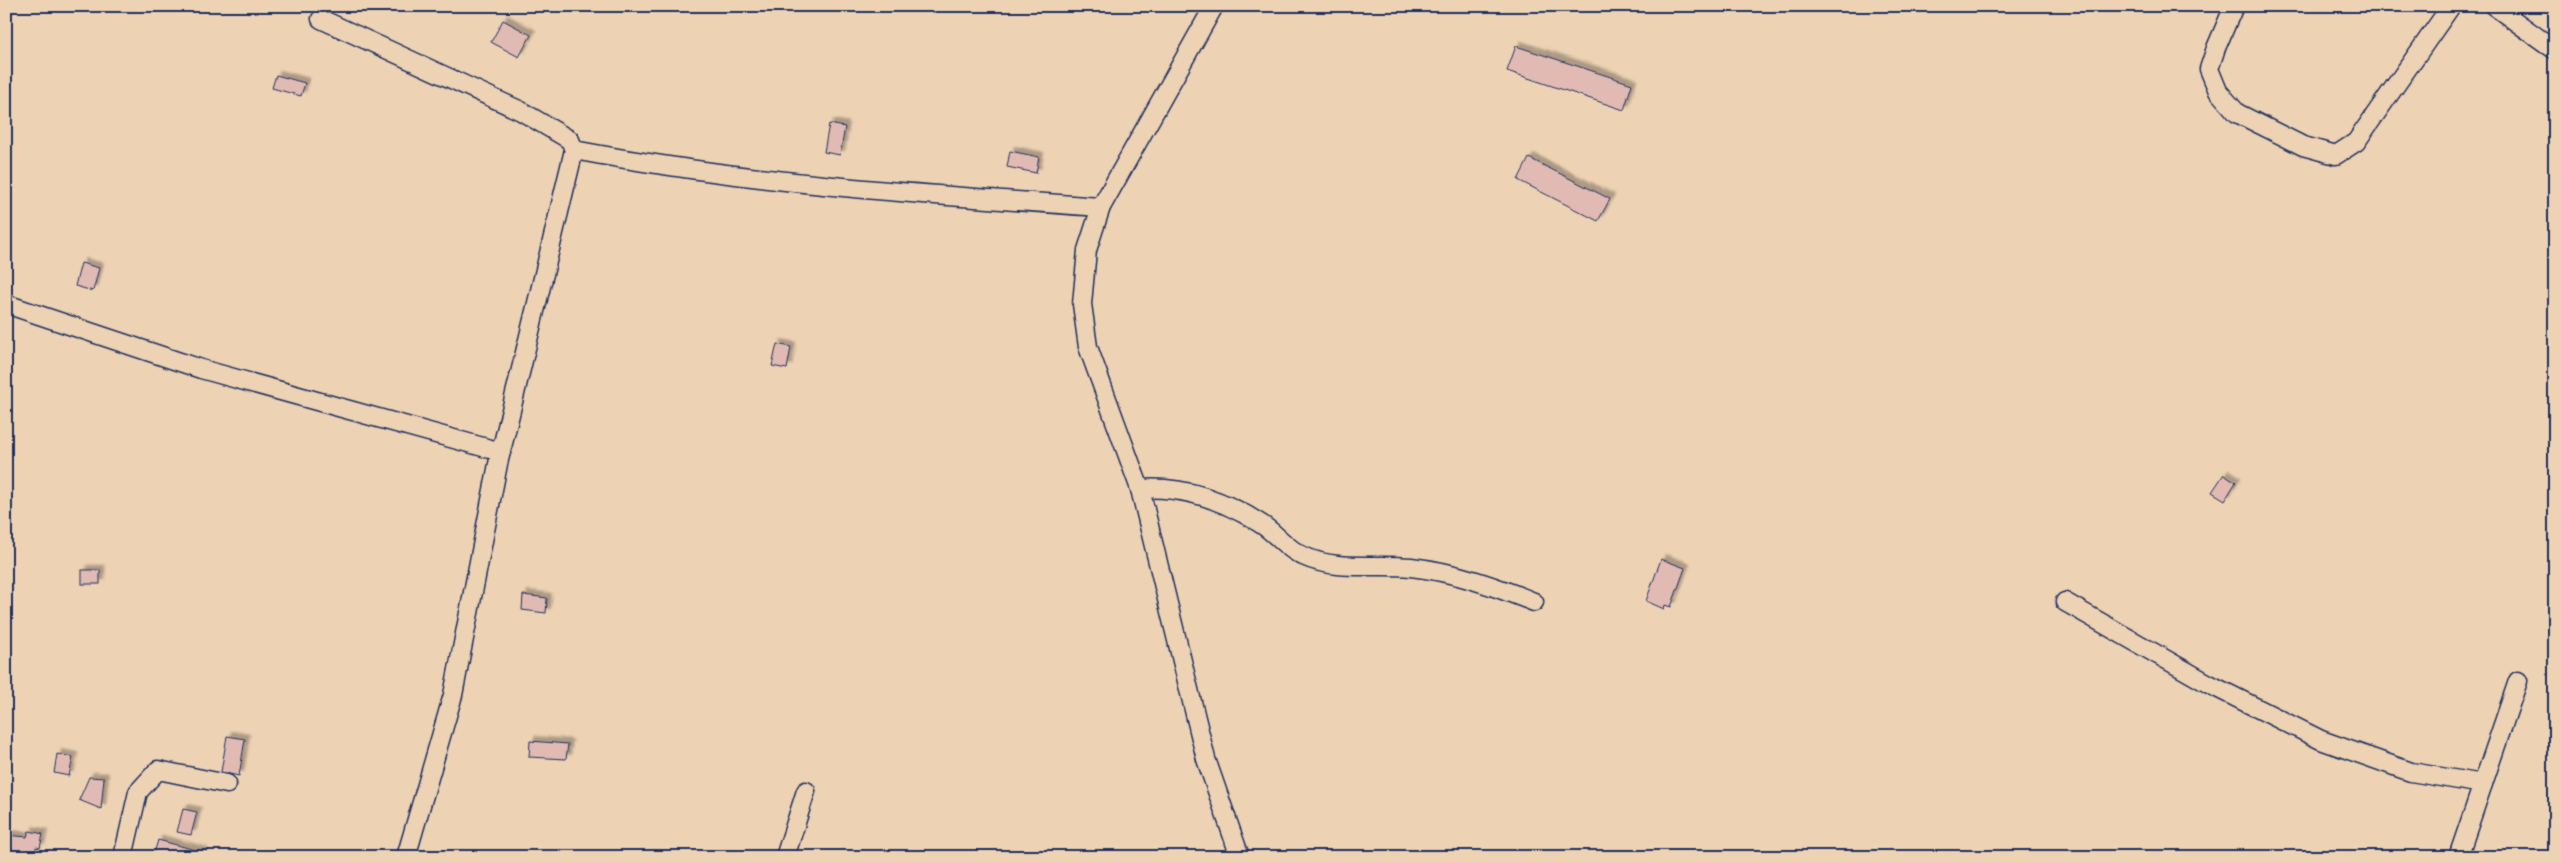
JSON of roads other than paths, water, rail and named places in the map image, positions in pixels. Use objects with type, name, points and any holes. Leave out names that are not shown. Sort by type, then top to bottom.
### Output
[{"type":"street","points":[[1214,6],[1101,207],[1087,250],[1082,304],[1088,347],[1140,489],[1206,758],[1240,857]]},
{"type":"street","points":[[2234,6],[2209,69],[2218,91],[2237,113],[2302,146],[2336,155],[2356,142],[2451,6]]},
{"type":"street","points":[[2494,6],[2555,50]]},
{"type":"street","points":[[321,19],[521,111],[570,140],[574,150],[501,452],[453,695],[406,857]]},
{"type":"street","points":[[574,150],[718,172],[864,190],[1101,207]]},
{"type":"street","points":[[6,304],[201,369],[501,452]]},
{"type":"street","points":[[1140,489],[1165,488],[1195,492],[1261,524],[1303,557],[1350,568],[1408,567],[1444,572],[1483,582],[1534,602]]},
{"type":"street","points":[[2065,602],[2209,684],[2321,740],[2412,772],[2483,784]]},
{"type":"street","points":[[2458,857],[2518,681]]},
{"type":"street","points":[[123,857],[138,792],[158,770],[227,784]]},
{"type":"street","points":[[785,857],[806,792]]}]
